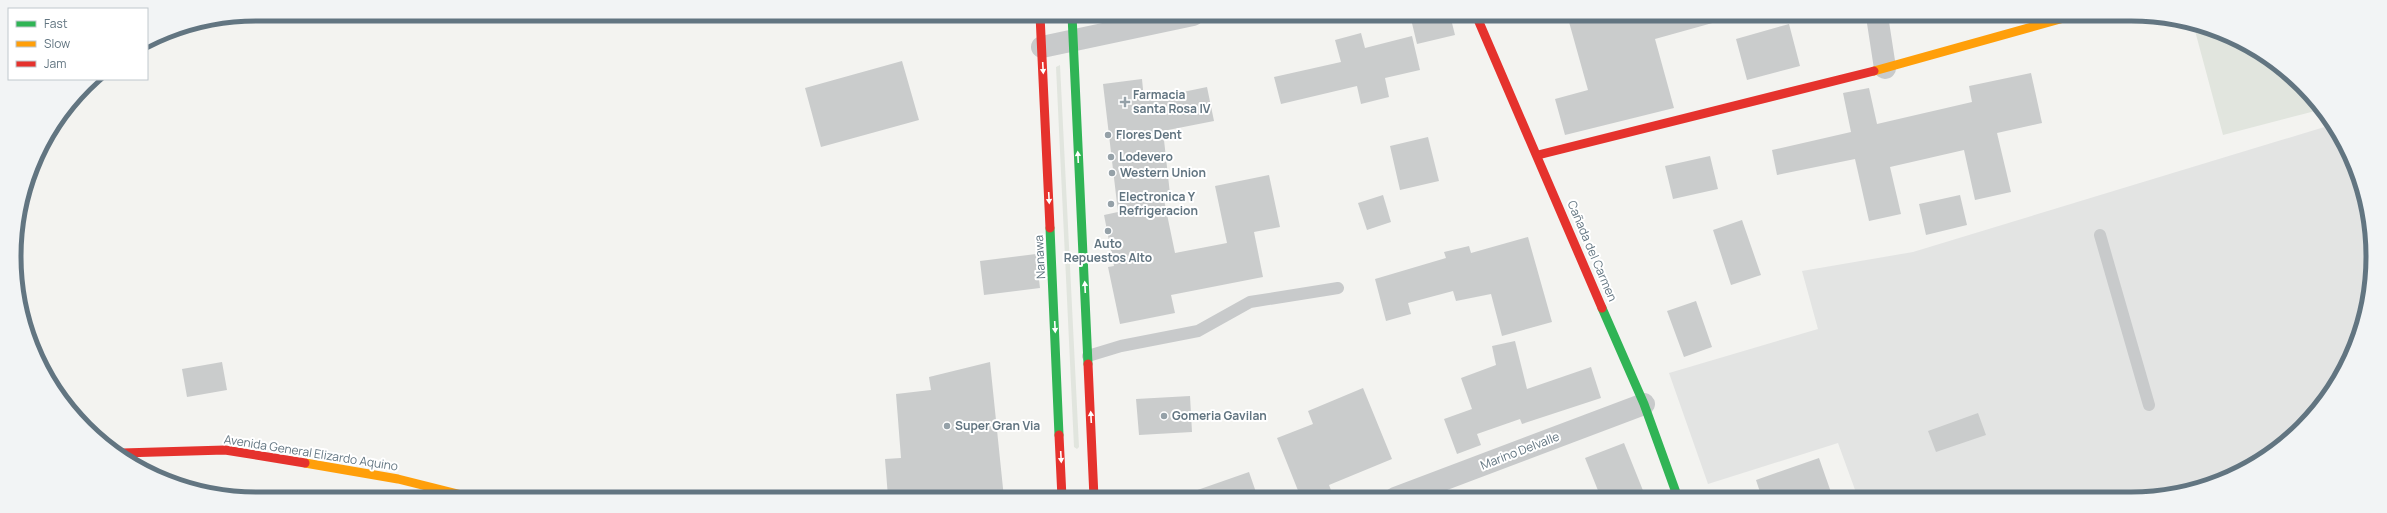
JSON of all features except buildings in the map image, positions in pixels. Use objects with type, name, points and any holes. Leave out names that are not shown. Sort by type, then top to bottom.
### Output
[{"type":"main road","name":"Nanawa","points":[[1040,21],[1055,235],[1065,473],[1063,492]]},
{"type":"main road","points":[[1072,21],[1078,236],[1088,356],[1094,492]]},
{"type":"main road","name":"Cañada del Carmen","points":[[1479,21],[1538,155],[1644,404],[1676,492]]},
{"type":"main road","points":[[1538,155],[1885,68],[2053,21]]},
{"type":"main road","name":"Avenida General Elizardo Aquino","points":[[127,453],[226,450],[398,479],[450,492]]},
{"type":"main road","points":[[1081,475],[1093,476]]},
{"type":"street","points":[[1042,47],[1073,40],[1117,23],[1137,21]]},
{"type":"street","points":[[1878,21],[1885,68]]},
{"type":"street","name":"Marino Delvalle","points":[[1411,492],[1644,404]]},
{"type":"lane","points":[[2100,235],[2149,405]]},
{"type":"lane","points":[[1088,356],[1121,346],[1198,331],[1250,302],[1338,288]]},
{"type":"shaded area","points":[[2195,30],[2235,45],[2261,61],[2286,79],[2308,101],[2315,111],[2223,135]]},
{"type":"shaded area","points":[[1060,65],[1079,447],[1077,449],[1074,447],[1056,67]]},
{"type":"shaded area","points":[[2326,126],[2342,152],[2354,181],[2364,226],[2366,256],[2364,287],[2354,332],[2342,361],[2317,400],[2308,412],[2286,434],[2274,443],[2235,468],[2206,480],[2161,490],[2130,492],[1856,492],[1838,443],[1708,484],[1669,373],[1818,329],[1802,271],[1913,252]]},
{"type":"traffic: fast","points":[[1072,21],[1088,364]]},
{"type":"traffic: fast","points":[[1050,228],[1059,435]]},
{"type":"traffic: fast","points":[[1602,308],[1644,404],[1676,492]]},
{"type":"traffic: slow","points":[[1874,71],[2053,21]]},
{"type":"traffic: slow","points":[[305,463],[398,479],[450,492]]},
{"type":"traffic: jam","points":[[1040,21],[1050,228]]},
{"type":"traffic: jam","points":[[1479,21],[1602,308]]},
{"type":"traffic: jam","points":[[1538,155],[1874,71]]},
{"type":"traffic: jam","points":[[1088,364],[1094,492]]},
{"type":"traffic: jam","points":[[1059,435],[1062,492]]},
{"type":"traffic: jam","points":[[127,453],[225,450],[305,463]]},
{"type":"place","name":"Farmacia santa Rosa IV","points":[[1125,102]]},
{"type":"place","name":"Flores Dent","points":[[1108,135]]},
{"type":"place","name":"Lodevero","points":[[1111,157]]},
{"type":"place","name":"Western Union","points":[[1112,173]]},
{"type":"place","name":"Electronica Y Refrigeracion","points":[[1111,204]]},
{"type":"place","name":"Auto Repuestos Alto","points":[[1108,231]]},
{"type":"place","name":"Gomeria Gavilan","points":[[1164,416]]},
{"type":"place","name":"Super Gran Via","points":[[947,426]]}]
